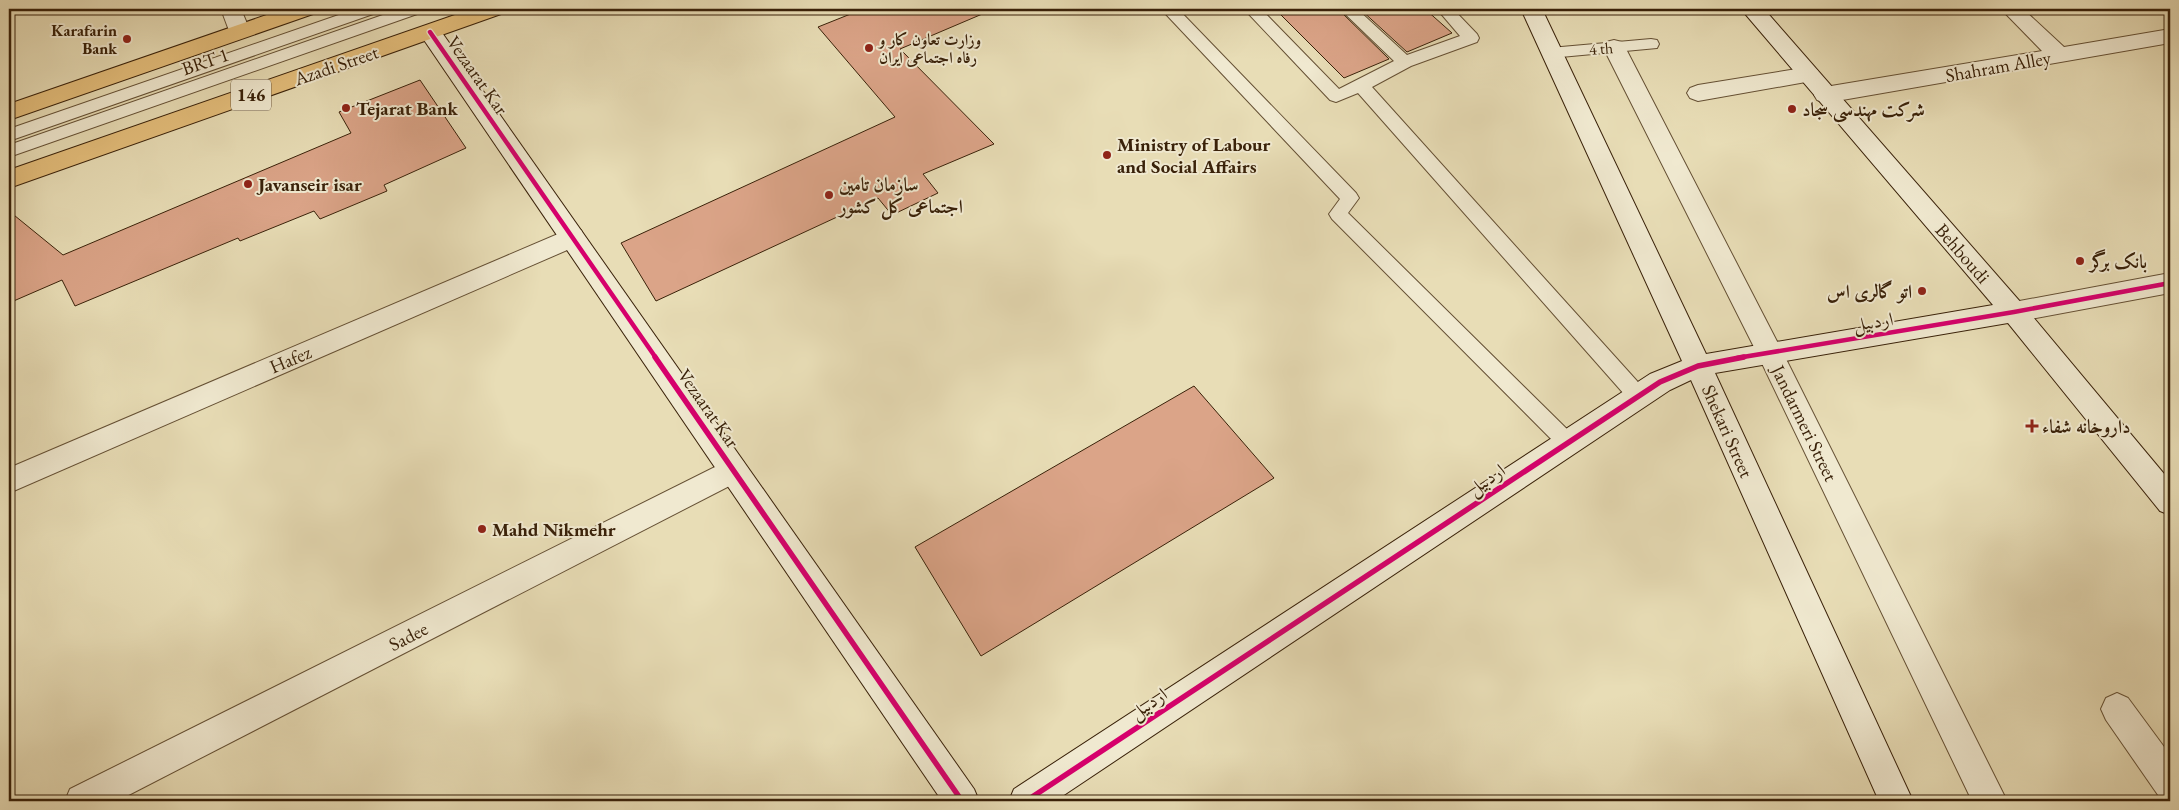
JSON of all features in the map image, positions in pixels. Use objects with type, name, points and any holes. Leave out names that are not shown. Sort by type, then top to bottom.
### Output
[{"type":"main road","points":[[9,112],[305,9]]},
{"type":"main road","name":"Azadi Street","points":[[9,179],[492,9]]},
{"type":"street","points":[[231,9],[239,31]]},
{"type":"street","name":"Shekari Street","points":[[1531,9],[1698,366],[1896,801]]},
{"type":"street","name":"Behboudi","points":[[1752,9],[2014,312],[2170,502]]},
{"type":"street","points":[[2011,9],[2060,55]]},
{"type":"street","name":"Vezaarat Kar","points":[[430,32],[962,801]]},
{"type":"street","name":"Shahram Alley","points":[[1825,95],[2170,36]]},
{"type":"street","name":"Jandarmeri Street","points":[[1614,47],[1770,353],[1990,801]]},
{"type":"street","points":[[1698,93],[1809,75]]},
{"type":"street","name":"Hafez","points":[[9,481],[572,237]]},
{"type":"street","name":"اردبیل","points":[[1026,801],[1638,397],[1681,372],[1698,366],[2014,312],[2170,283]]},
{"type":"street","name":"Sadee","points":[[82,801],[733,470]]},
{"type":"street","points":[[2117,709],[2170,783]]},
{"type":"lane","name":"BRT 1","points":[[9,135],[371,9]]},
{"type":"lane","name":"BRT 1","points":[[9,151],[415,9]]},
{"type":"lane","points":[[1169,9],[1350,198],[1338,214],[1568,443]]},
{"type":"lane","points":[[1252,9],[1336,96],[1361,86],[1405,62],[1471,38],[1445,9]]},
{"type":"lane","points":[[1348,9],[1405,62]]},
{"type":"lane","name":"4 th","points":[[1550,53],[1651,44]]},
{"type":"lane","points":[[1361,86],[1638,397]]},
{"type":"building","name":"سازمان تامین اجتماعی کل کشور","points":[[863,9],[994,9],[900,49],[994,144],[923,174],[938,193],[892,215],[878,198],[656,301],[621,243],[895,117],[818,27]]},
{"type":"building","points":[[1275,9],[1338,9],[1389,59],[1344,78]]},
{"type":"building","points":[[1360,9],[1425,9],[1452,33],[1407,52]]},
{"type":"building","points":[[420,80],[466,148],[384,185],[387,191],[320,219],[314,211],[240,241],[238,238],[75,306],[62,280],[9,303],[9,211],[63,255],[351,133],[339,112]]},
{"type":"building","points":[[1194,386],[1274,478],[981,656],[915,547]]},
{"type":"cycle path","points":[[430,32],[962,801]]},
{"type":"cycle path","points":[[1026,801],[1660,382],[1681,372],[1698,366],[1738,358],[2014,312],[2170,283]]},
{"type":"place","name":"Karafarin Bank","points":[[127,39]]},
{"type":"place","name":"وزارت تعاون کار و رفاه اجتماعی ایران","points":[[869,48]]},
{"type":"place","name":"Tejarat Bank","points":[[346,108]]},
{"type":"place","name":"شرکت مهندسی سجاد","points":[[1792,109]]},
{"type":"place","name":"Ministry of Labour and Social Affairs","points":[[1107,155]]},
{"type":"place","name":"Javanseir isar","points":[[248,184]]},
{"type":"place","name":"سازمان تامین اجتماعی کل کشور","points":[[829,195]]},
{"type":"place","name":"بانک برگر","points":[[2080,261]]},
{"type":"place","name":"اتو گالری اس","points":[[1922,291]]},
{"type":"place","name":"داروخانه شفاء","points":[[2032,426]]},
{"type":"place","name":"Mahd Nikmehr","points":[[482,529]]}]
